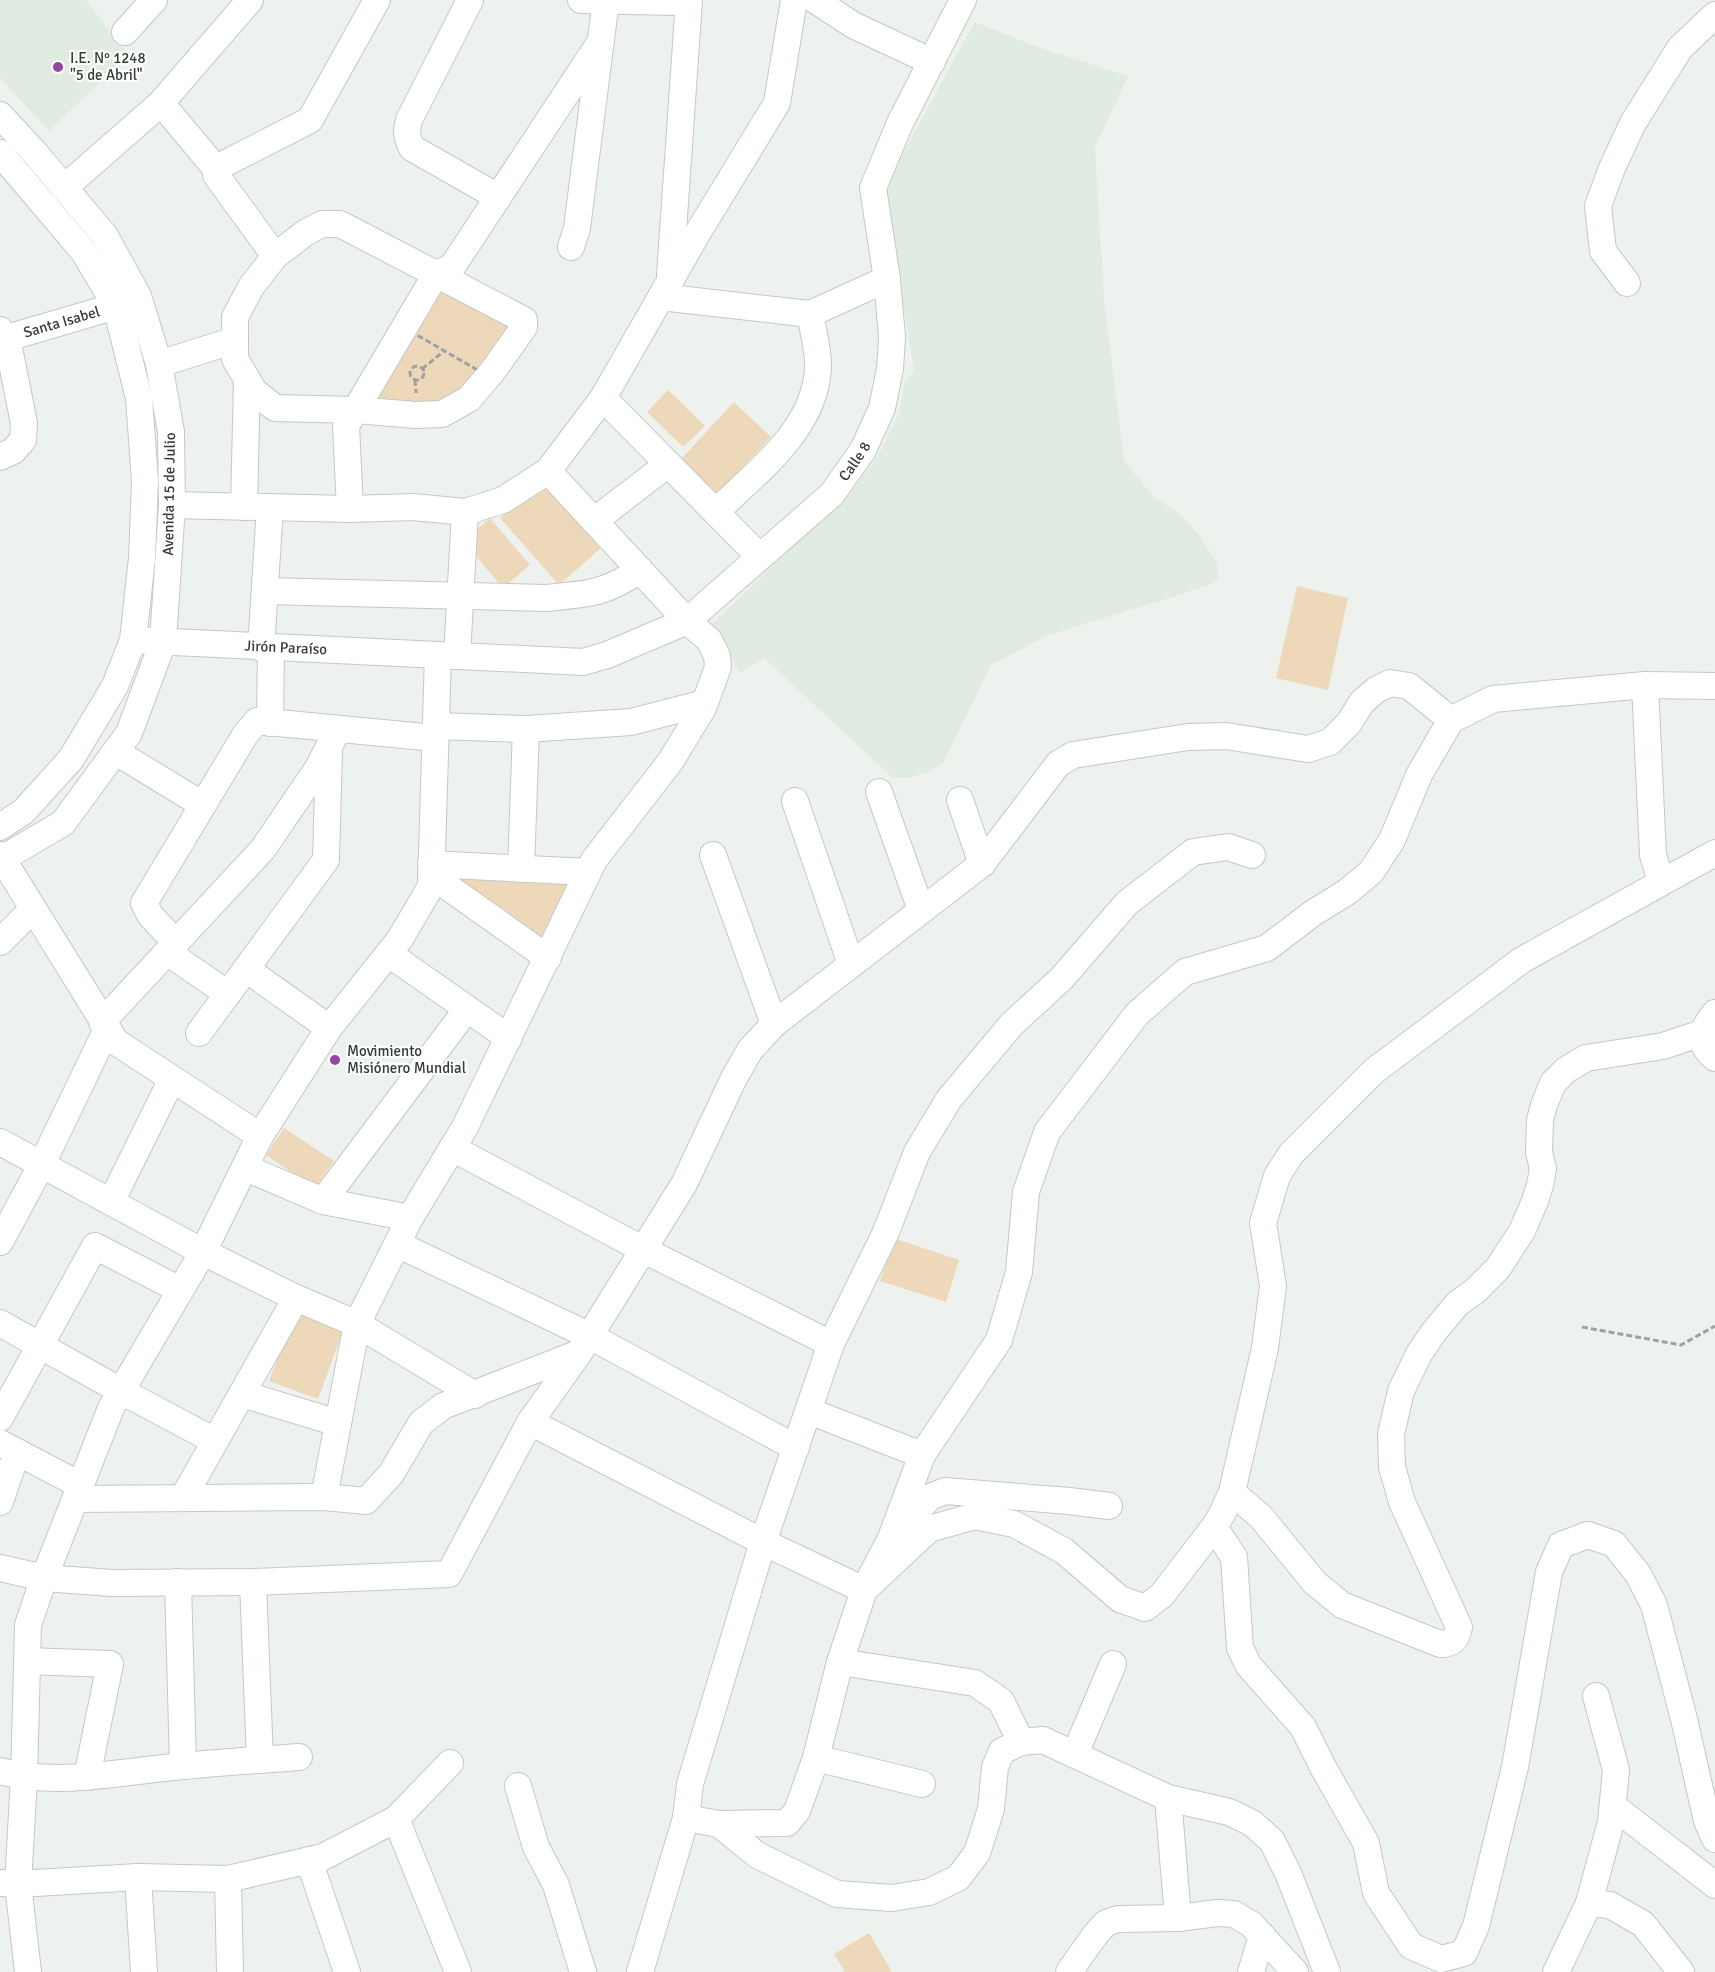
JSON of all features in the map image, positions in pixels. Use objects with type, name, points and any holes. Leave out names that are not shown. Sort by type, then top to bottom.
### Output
[{"type":"street","points":[[125,32],[154,0]]},
{"type":"street","points":[[64,188],[161,103],[250,0]]},
{"type":"street","points":[[275,256],[216,175],[217,170],[220,166],[310,120],[377,0]]},
{"type":"street","points":[[470,0],[409,120],[406,131],[407,139],[412,148],[498,197]]},
{"type":"street","points":[[571,247],[577,228],[601,41],[598,1],[676,2],[678,0]]},
{"type":"street","points":[[666,289],[689,0]]},
{"type":"street","points":[[172,505],[350,509],[412,507],[465,512],[503,500],[548,471],[603,398],[777,103],[794,0]]},
{"type":"street","points":[[815,0],[853,25],[932,62]]},
{"type":"street","name":"Calle 8","points":[[448,656],[583,662],[687,621],[831,494],[863,450],[882,408],[890,369],[892,337],[887,279],[873,188],[900,123],[963,0]]},
{"type":"street","points":[[1627,282],[1603,251],[1598,206],[1612,168],[1633,123],[1680,48],[1715,15]]},
{"type":"street","points":[[350,509],[346,426],[436,274],[452,267],[601,41]]},
{"type":"street","points":[[161,103],[217,170]]},
{"type":"street","name":"Avenida 15 de Julio","points":[[0,115],[105,236],[138,296],[159,364],[171,432],[172,505],[163,642],[129,733],[63,823],[1,858]]},
{"type":"street","name":"Avenida 15 de Julio","points":[[0,827],[24,811],[70,759],[115,686],[133,640],[142,558],[145,481],[139,398],[116,306],[84,252],[4,167]]},
{"type":"street","points":[[322,224],[340,224],[436,274],[524,320],[524,327],[492,372],[469,399],[442,414],[415,415],[275,408],[254,392],[235,359],[235,317],[251,286],[275,256],[305,233],[322,224]]},
{"type":"street","points":[[666,289],[810,314],[887,279]]},
{"type":"street","name":"Santa Isabel","points":[[3,334],[116,306]]},
{"type":"street","points":[[716,512],[790,439],[812,404],[818,367],[810,314]]},
{"type":"street","points":[[0,457],[13,451],[23,440],[24,423],[3,334]]},
{"type":"street","points":[[159,364],[235,340]]},
{"type":"street","points":[[244,507],[247,380]]},
{"type":"street","points":[[603,398],[759,556]]},
{"type":"street","points":[[594,521],[668,464]]},
{"type":"street","points":[[324,1497],[357,1324],[410,1218],[465,1127],[594,860],[670,762],[704,703],[718,667],[717,656],[710,639],[687,621],[548,471]]},
{"type":"street","points":[[270,507],[265,591],[270,723]]},
{"type":"street","points":[[28,1972],[9,1883],[12,1774],[27,1661],[28,1625],[44,1578],[111,1408],[203,1252],[260,1136],[329,1028],[400,939],[431,886],[435,732],[460,595],[465,512]]},
{"type":"street","points":[[265,591],[546,598],[591,594],[618,585],[640,570]]},
{"type":"street","name":"Jirón Paraíso","points":[[133,640],[448,656]]},
{"type":"street","points":[[0,1568],[44,1578],[112,1583],[253,1582],[449,1574],[530,1422],[584,1345],[684,1184],[734,1078],[750,1050],[774,1024],[982,864],[1058,764],[1073,755],[1188,737],[1226,736],[1308,749],[1330,742],[1349,723],[1362,702],[1376,690],[1390,683],[1409,686],[1451,720]]},
{"type":"street","points":[[1645,685],[1653,855],[1661,882]]},
{"type":"street","points":[[686,1818],[719,1824],[788,1823],[797,1811],[816,1758],[840,1662],[864,1590],[891,1538],[922,1455],[999,1340],[1019,1272],[1026,1192],[1047,1132],[1137,1014],[1185,972],[1267,948],[1313,913],[1347,892],[1371,872],[1392,840],[1419,775],[1451,720],[1493,699],[1645,685],[1715,686]]},
{"type":"street","points":[[228,994],[171,947],[144,903],[245,735],[257,721],[334,739],[631,722],[704,703]]},
{"type":"street","points":[[521,869],[526,729]]},
{"type":"street","points":[[0,1242],[42,1164],[104,1025],[171,947],[262,849],[318,768],[334,739]]},
{"type":"street","points":[[199,1033],[326,860],[334,739]]},
{"type":"street","points":[[116,752],[203,805]]},
{"type":"street","points":[[879,792],[921,910]]},
{"type":"street","points":[[960,800],[982,864]]},
{"type":"street","points":[[795,801],[851,964]]},
{"type":"street","points":[[640,1972],[686,1818],[690,1784],[763,1542],[831,1344],[886,1232],[917,1152],[949,1099],[1011,1025],[1062,978],[1127,903],[1193,852],[1227,847],[1252,855]]},
{"type":"street","points":[[864,1590],[929,1529],[975,1516],[1014,1524],[1064,1551],[1120,1599],[1145,1608],[1162,1595],[1214,1527],[1232,1492],[1265,1348],[1273,1286],[1263,1223],[1276,1176],[1291,1154],[1374,1071],[1522,960],[1715,853]]},
{"type":"street","points":[[713,855],[774,1024]]},
{"type":"street","points":[[1,858],[116,1042],[260,1136]]},
{"type":"street","points":[[431,870],[521,869],[588,872]]},
{"type":"street","points":[[431,870],[548,958]]},
{"type":"street","points":[[0,942],[33,909]]},
{"type":"street","points":[[389,954],[509,1038]]},
{"type":"street","points":[[246,969],[329,1028]]},
{"type":"street","points":[[323,1201],[467,1009]]},
{"type":"street","points":[[1232,1492],[1261,1516],[1315,1583],[1342,1605],[1440,1644],[1449,1644],[1454,1641],[1459,1627],[1402,1502],[1392,1467],[1391,1434],[1401,1391],[1432,1332],[1458,1303],[1474,1292],[1498,1268],[1522,1231],[1540,1185],[1543,1169],[1539,1152],[1540,1120],[1553,1083],[1566,1070],[1586,1058],[1663,1046],[1709,1023]]},
{"type":"street","points":[[1709,1023],[1704,1044],[1715,1058]]},
{"type":"street","points":[[111,1202],[172,1079]]},
{"type":"street","points":[[0,1142],[203,1252],[296,1298],[357,1324],[475,1395]]},
{"type":"street","points":[[452,1148],[644,1250],[831,1344]]},
{"type":"street","points":[[246,1168],[323,1201],[410,1218]]},
{"type":"street","points":[[397,1244],[584,1345],[796,1448]]},
{"type":"street","points":[[0,1418],[95,1246],[180,1290]]},
{"type":"street","points":[[183,1498],[296,1298]]},
{"type":"street","points":[[0,1323],[215,1441]]},
{"type":"street","points":[[0,1502],[8,1447],[77,1492],[183,1498],[324,1497],[366,1501],[391,1474],[421,1424],[443,1406],[475,1395],[584,1345]]},
{"type":"street","points":[[242,1394],[338,1423]]},
{"type":"street","points":[[809,1411],[922,1455]]},
{"type":"street","points":[[530,1422],[763,1542],[864,1590]]},
{"type":"street","points":[[891,1538],[930,1497],[945,1491],[1109,1506]]},
{"type":"street","points":[[1214,1527],[1234,1557],[1240,1648],[1249,1666],[1303,1727],[1366,1843],[1376,1893],[1411,1947],[1441,1959],[1464,1953],[1476,1926],[1515,1767],[1549,1572],[1561,1545],[1588,1535],[1614,1544],[1638,1574],[1654,1605],[1712,1828]]},
{"type":"street","points":[[178,1582],[183,1766]]},
{"type":"street","points":[[253,1582],[260,1760]]},
{"type":"street","points":[[27,1661],[110,1664],[87,1777]]},
{"type":"street","points":[[840,1662],[975,1683],[1001,1701],[1021,1742]]},
{"type":"street","points":[[1076,1754],[1113,1665]]},
{"type":"street","points":[[1556,1972],[1589,1903],[1611,1822],[1616,1770],[1596,1696]]},
{"type":"street","points":[[719,1824],[757,1855],[837,1894],[892,1898],[929,1892],[958,1878],[977,1853],[991,1809],[995,1767],[1002,1751],[1021,1742],[1043,1740],[1168,1798],[1229,1812],[1252,1823],[1272,1841],[1288,1873],[1327,1972]]},
{"type":"street","points":[[12,1774],[87,1777],[183,1766],[299,1757]]},
{"type":"street","points":[[816,1758],[922,1784]]},
{"type":"street","points":[[9,1883],[138,1877],[228,1879],[323,1857],[396,1819],[450,1763]]},
{"type":"street","points":[[518,1786],[536,1847],[556,1885],[583,1972]]},
{"type":"street","points":[[1168,1798],[1178,1918]]},
{"type":"street","points":[[1613,1806],[1715,1885]]},
{"type":"street","points":[[396,1819],[458,1972]]},
{"type":"street","points":[[309,1860],[347,1972]]},
{"type":"street","points":[[138,1877],[144,1972]]},
{"type":"street","points":[[228,1879],[231,1972]]},
{"type":"street","points":[[1589,1903],[1610,1905],[1643,1924],[1681,1972]]},
{"type":"street","points":[[1069,1972],[1106,1923],[1118,1919],[1178,1918],[1217,1913],[1234,1914],[1251,1924],[1295,1972]]},
{"type":"street","points":[[1251,1972],[1262,1936]]},
{"type":"path","points":[[410,331],[445,351],[481,372],[469,385],[443,403],[424,406],[372,399],[410,331]]},
{"type":"path","points":[[422,369],[445,351]]},
{"type":"path","points":[[419,366],[422,369],[422,377],[415,380],[411,377],[412,367],[419,366]]},
{"type":"path","points":[[1582,1327],[1681,1345],[1715,1326]]},
{"type":"shaded area","name":"I.E. N° 1248 \"5 de Abril\"","points":[[0,0],[86,0],[128,55],[49,131],[0,78]]},
{"type":"shaded area","points":[[975,22],[1040,48],[1128,76],[1095,148],[1104,298],[1124,461],[1155,498],[1180,514],[1200,536],[1217,563],[1218,579],[1185,593],[1046,636],[991,665],[943,763],[928,772],[909,778],[892,777],[764,658],[740,673],[712,624],[856,486],[882,449],[900,411],[904,384],[914,370],[885,196],[893,171]]},
{"type":"shaded area","points":[[438,279],[513,320],[471,387],[433,410],[374,404]]},
{"type":"shaded area","points":[[668,390],[705,426],[683,447],[647,412]]},
{"type":"shaded area","points":[[734,402],[771,437],[718,494],[681,459]]},
{"type":"shaded area","points":[[542,481],[601,548],[559,585],[500,518]]},
{"type":"shaded area","points":[[490,518],[530,565],[503,588],[463,541]]},
{"type":"shaded area","points":[[1297,586],[1348,598],[1328,690],[1276,678]]},
{"type":"shaded area","points":[[454,871],[570,881],[544,942],[454,882]]},
{"type":"shaded area","points":[[284,1128],[334,1161],[315,1188],[266,1155]]},
{"type":"shaded area","points":[[893,1238],[959,1260],[946,1302],[880,1281]]},
{"type":"shaded area","points":[[295,1313],[343,1331],[318,1399],[269,1381]]},
{"type":"shaded area","points":[[869,1933],[892,1972],[845,1972],[834,1954]]},
{"type":"place","name":"I.E. N° 1248 \"5 de Abril\"","points":[[58,67]]},
{"type":"place","name":"Movimiento Misiónero Mundial","points":[[335,1060]]}]
